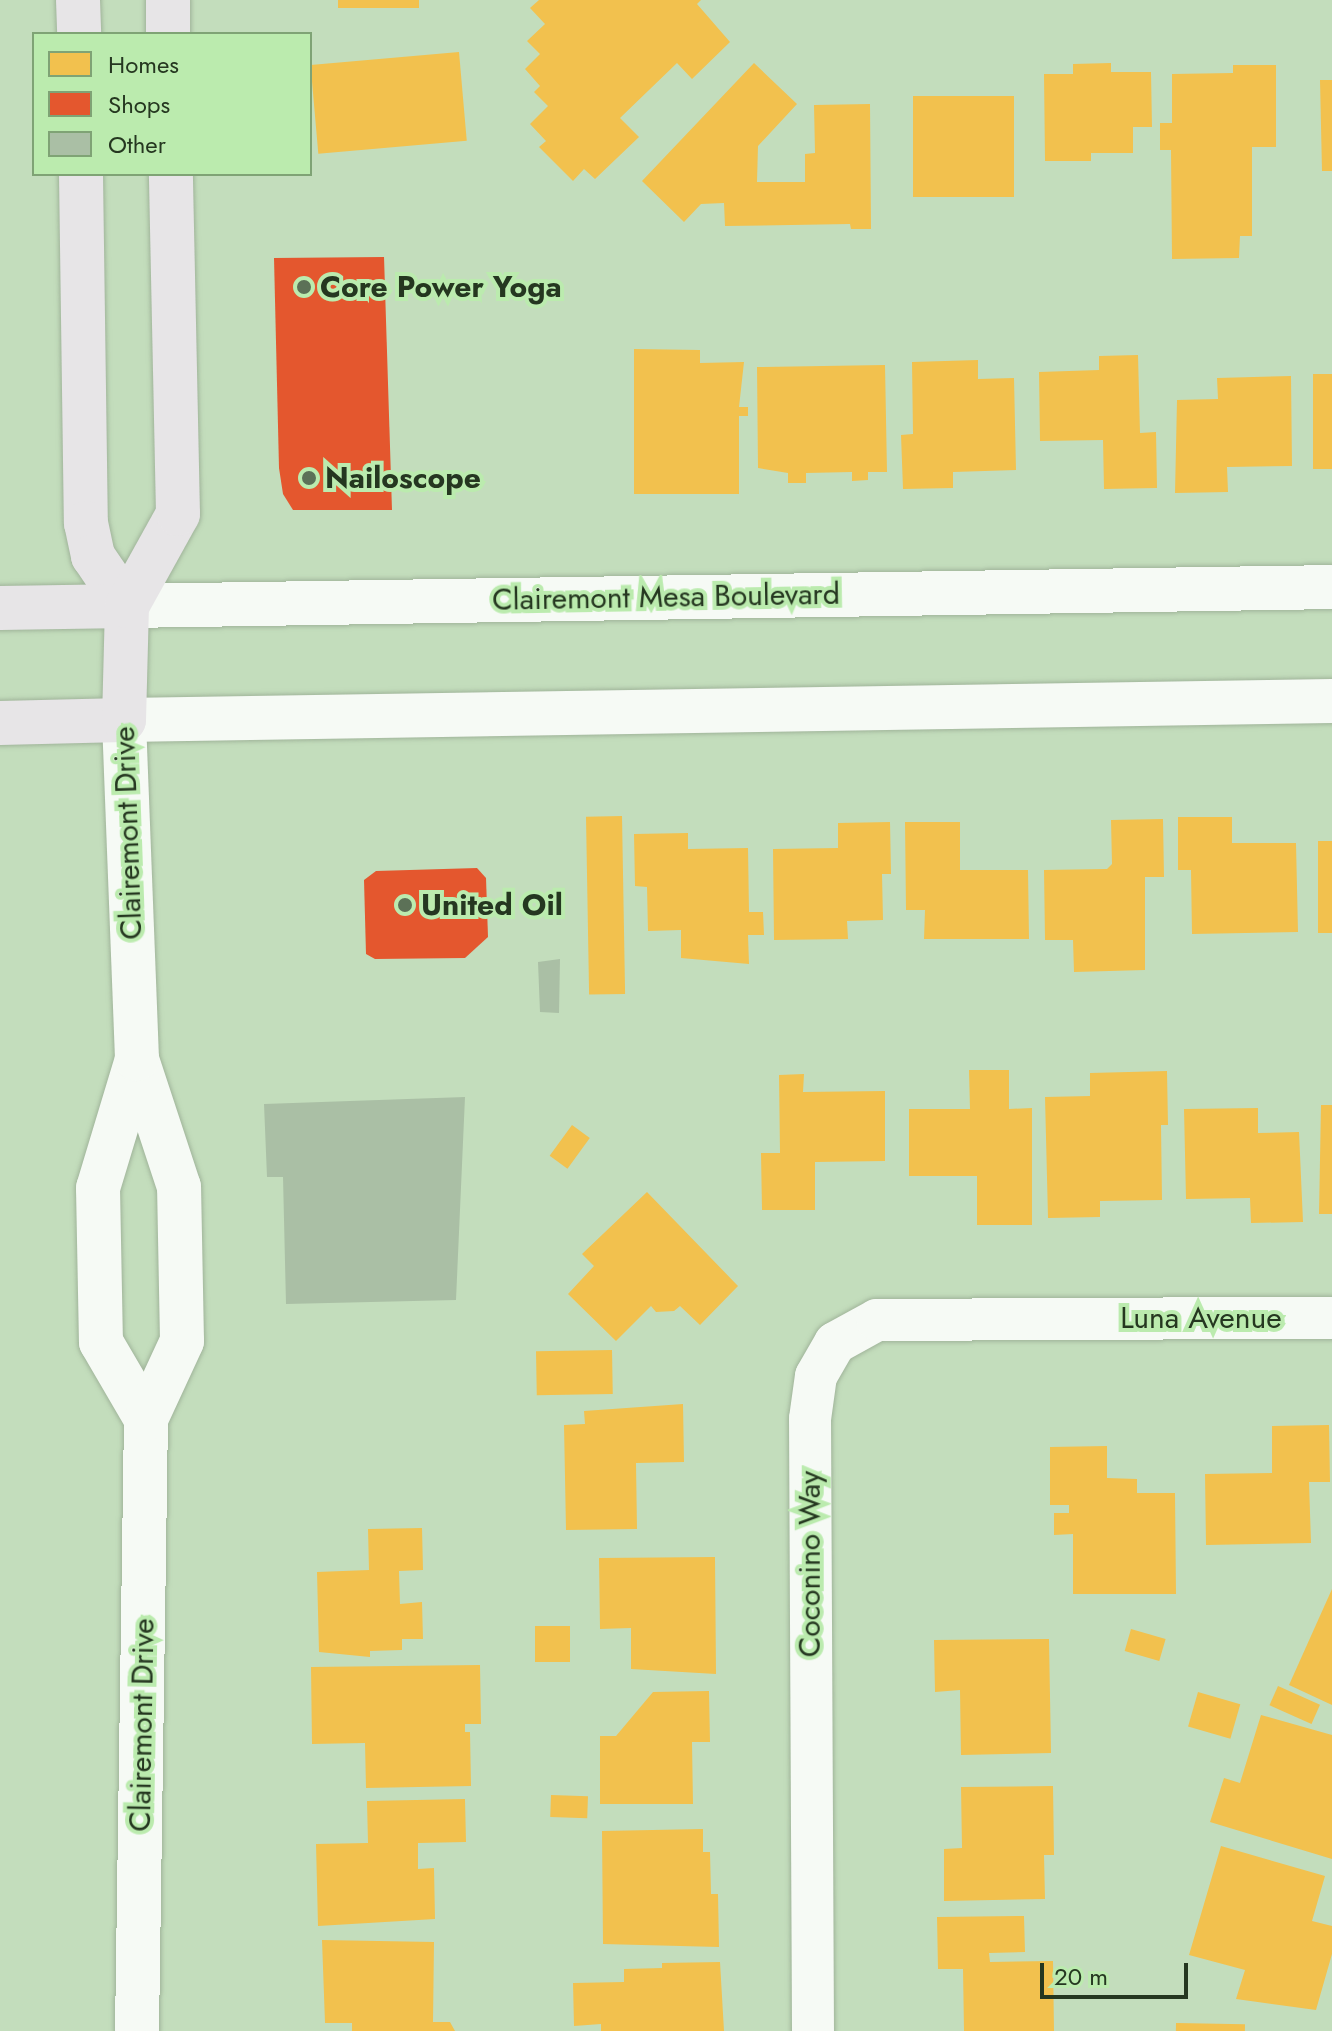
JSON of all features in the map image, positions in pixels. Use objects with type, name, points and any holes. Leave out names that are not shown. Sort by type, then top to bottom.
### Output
[{"type":"main road","points":[[78,0],[79,32]]},
{"type":"main road","points":[[168,0],[168,32]]},
{"type":"main road","points":[[81,176],[86,523],[93,556],[127,606]]},
{"type":"main road","name":"Clairemont Drive","points":[[137,2031],[146,1419],[182,1341],[179,1187],[137,1059],[124,720],[127,606],[178,514],[171,176]]},
{"type":"main road","name":"Clairemont Mesa Boulevard","points":[[0,608],[1332,587]]},
{"type":"main road","points":[[0,723],[1332,701]]},
{"type":"main road","name":"Clairemont Drive","points":[[137,1059],[98,1188],[101,1342],[146,1419]]},
{"type":"street","name":"Luna Avenue","points":[[1069,1319],[1332,1318]]},
{"type":"street","name":"Coconino Way","points":[[813,2031],[810,1419],[816,1376],[835,1343],[877,1320],[1069,1319]]},
{"type":"building: Homes","points":[[338,0],[419,0],[419,8],[338,8]]},
{"type":"building: Homes","points":[[539,0],[701,0],[697,4],[730,42],[692,79],[677,63],[620,118],[639,137],[595,179],[584,169],[573,181],[539,147],[546,141],[530,124],[548,106],[534,92],[540,86],[525,69],[540,54],[527,41],[545,24],[530,8]]},
{"type":"building: Homes","points":[[459,52],[467,141],[318,154],[312,65]]},
{"type":"building: Homes","points":[[754,63],[797,104],[758,146],[757,182],[805,182],[805,154],[815,153],[814,105],[870,104],[871,229],[851,229],[850,224],[725,226],[724,203],[701,204],[684,222],[642,181]]},
{"type":"building: Homes","points":[[1111,63],[1111,72],[1151,72],[1152,127],[1133,127],[1133,153],[1091,153],[1091,161],[1045,161],[1044,74],[1073,74],[1073,64]]},
{"type":"building: Homes","points":[[1233,65],[1276,65],[1276,147],[1252,147],[1252,236],[1240,236],[1239,258],[1172,259],[1171,150],[1160,150],[1160,123],[1172,123],[1172,74],[1233,73]]},
{"type":"building: Homes","points":[[1320,80],[1332,80],[1332,171],[1322,171]]},
{"type":"building: Homes","points":[[913,96],[1014,96],[1014,197],[913,197]]},
{"type":"building: Homes","points":[[634,349],[700,350],[700,363],[744,362],[739,407],[748,407],[748,416],[739,416],[739,494],[634,494]]},
{"type":"building: Homes","points":[[1138,355],[1140,433],[1156,432],[1157,488],[1104,489],[1103,440],[1040,441],[1039,372],[1099,370],[1099,356]]},
{"type":"building: Homes","points":[[978,360],[978,379],[1014,378],[1016,470],[953,472],[953,488],[903,489],[901,435],[913,434],[912,362]]},
{"type":"building: Homes","points":[[885,365],[887,472],[868,472],[868,480],[852,481],[852,472],[806,473],[806,483],[788,483],[788,473],[758,468],[757,367]]},
{"type":"building: Homes","points":[[1313,374],[1332,374],[1332,469],[1313,469]]},
{"type":"building: Homes","points":[[1291,376],[1292,466],[1227,467],[1228,492],[1175,493],[1177,400],[1218,399],[1217,378]]},
{"type":"building: Homes","points":[[622,816],[625,994],[589,995],[586,817]]},
{"type":"building: Homes","points":[[1178,817],[1232,817],[1232,843],[1296,843],[1298,932],[1192,934],[1191,870],[1178,870]]},
{"type":"building: Homes","points":[[1163,819],[1164,877],[1145,877],[1145,970],[1074,972],[1073,940],[1045,940],[1044,870],[1107,869],[1112,864],[1111,820]]},
{"type":"building: Homes","points":[[890,822],[891,874],[882,874],[883,920],[847,921],[848,939],[774,940],[773,849],[838,848],[838,823]]},
{"type":"building: Homes","points":[[905,822],[960,822],[960,870],[1028,870],[1029,939],[924,939],[925,910],[906,910]]},
{"type":"building: Homes","points":[[688,833],[688,849],[748,848],[749,912],[763,912],[764,935],[748,935],[749,964],[681,958],[681,930],[648,931],[647,887],[635,886],[634,834]]},
{"type":"building: Homes","points":[[1318,841],[1332,841],[1332,933],[1318,933]]},
{"type":"building: Homes","points":[[969,1070],[1009,1070],[1009,1109],[1032,1108],[1032,1225],[977,1225],[977,1176],[909,1176],[909,1109],[970,1109]]},
{"type":"building: Homes","points":[[1167,1071],[1168,1125],[1161,1125],[1162,1200],[1100,1201],[1100,1217],[1048,1218],[1045,1097],[1090,1096],[1090,1073]]},
{"type":"building: Homes","points":[[804,1074],[803,1092],[885,1091],[885,1161],[815,1162],[815,1210],[762,1210],[761,1153],[780,1153],[779,1075]]},
{"type":"building: Homes","points":[[1321,1105],[1332,1105],[1332,1214],[1319,1214]]},
{"type":"building: Homes","points":[[1258,1108],[1258,1133],[1299,1132],[1303,1222],[1251,1223],[1250,1198],[1186,1199],[1184,1109]]},
{"type":"building: Homes","points":[[572,1125],[590,1138],[567,1169],[550,1156]]},
{"type":"building: Homes","points":[[647,1192],[738,1286],[700,1325],[680,1306],[674,1311],[656,1312],[651,1306],[616,1341],[568,1294],[594,1266],[582,1254]]},
{"type":"building: Homes","points":[[612,1350],[613,1394],[537,1395],[536,1351]]},
{"type":"building: Homes","points":[[683,1404],[684,1462],[636,1463],[637,1529],[566,1530],[564,1425],[585,1424],[584,1411]]},
{"type":"building: Homes","points":[[1329,1425],[1330,1482],[1309,1482],[1311,1543],[1206,1545],[1205,1474],[1272,1473],[1272,1426]]},
{"type":"building: Homes","points":[[1107,1446],[1107,1478],[1137,1479],[1137,1493],[1175,1493],[1176,1594],[1073,1594],[1073,1534],[1054,1535],[1054,1513],[1069,1513],[1069,1505],[1050,1505],[1050,1447]]},
{"type":"building: Homes","points":[[422,1528],[423,1570],[399,1571],[400,1604],[422,1602],[423,1639],[402,1639],[402,1650],[370,1651],[370,1657],[319,1652],[317,1572],[369,1570],[368,1529]]},
{"type":"building: Homes","points":[[715,1557],[716,1674],[631,1669],[631,1628],[600,1629],[599,1558]]},
{"type":"building: Homes","points":[[1332,1589],[1332,1705],[1289,1685]]},
{"type":"building: Homes","points":[[535,1626],[570,1626],[570,1662],[535,1662]]},
{"type":"building: Homes","points":[[1131,1629],[1166,1639],[1159,1661],[1125,1651]]},
{"type":"building: Homes","points":[[1049,1639],[1051,1753],[961,1755],[960,1690],[935,1692],[934,1640]]},
{"type":"building: Homes","points":[[480,1665],[481,1724],[465,1724],[465,1732],[470,1732],[471,1786],[366,1788],[365,1743],[312,1744],[311,1667]]},
{"type":"building: Homes","points":[[1278,1686],[1320,1705],[1311,1724],[1269,1705]]},
{"type":"building: Homes","points":[[709,1691],[710,1742],[692,1742],[693,1804],[600,1804],[600,1736],[616,1736],[653,1692]]},
{"type":"building: Homes","points":[[1198,1692],[1240,1704],[1230,1739],[1188,1727]]},
{"type":"building: Homes","points":[[1261,1715],[1332,1735],[1332,1859],[1210,1822],[1224,1778],[1240,1783]]},
{"type":"building: Homes","points":[[1053,1786],[1054,1855],[1044,1855],[1045,1899],[944,1901],[944,1849],[962,1848],[961,1787]]},
{"type":"building: Homes","points":[[551,1795],[588,1796],[587,1818],[550,1817]]},
{"type":"building: Homes","points":[[465,1799],[466,1842],[418,1843],[418,1869],[434,1868],[435,1919],[318,1926],[316,1844],[368,1843],[367,1801]]},
{"type":"building: Homes","points":[[703,1829],[703,1852],[710,1852],[711,1894],[718,1894],[719,1947],[603,1944],[602,1831]]},
{"type":"building: Homes","points":[[1221,1846],[1325,1876],[1312,1921],[1332,1926],[1332,1954],[1316,2010],[1236,1999],[1245,1970],[1189,1955]]},
{"type":"building: Homes","points":[[1024,1916],[1025,1952],[989,1953],[990,1962],[1053,1961],[1054,2031],[964,2031],[963,1969],[938,1969],[937,1917]]},
{"type":"building: Homes","points":[[322,1940],[434,1942],[433,2022],[450,2022],[455,2031],[352,2031],[352,2023],[325,2023]]},
{"type":"building: Homes","points":[[720,1962],[724,2031],[601,2031],[601,2024],[574,2026],[573,1983],[624,1982],[624,1969],[662,1968],[662,1963]]},
{"type":"building: Homes","points":[[1176,2023],[1245,2024],[1245,2031],[1176,2031]]},
{"type":"building: Shops","points":[[384,257],[392,510],[293,510],[283,494],[279,468],[274,258]]},
{"type":"building: Shops","points":[[477,868],[486,878],[488,937],[465,958],[375,959],[366,954],[364,880],[376,871]]},
{"type":"building: Other","points":[[560,959],[559,1013],[540,1012],[538,962]]},
{"type":"building: Other","points":[[465,1097],[456,1300],[286,1304],[283,1177],[267,1177],[264,1104]]},
{"type":"place","name":"Core Power Yoga","points":[[304,287]]},
{"type":"place","name":"Nailoscope","points":[[309,478]]},
{"type":"place","name":"United Oil","points":[[405,905]]}]
